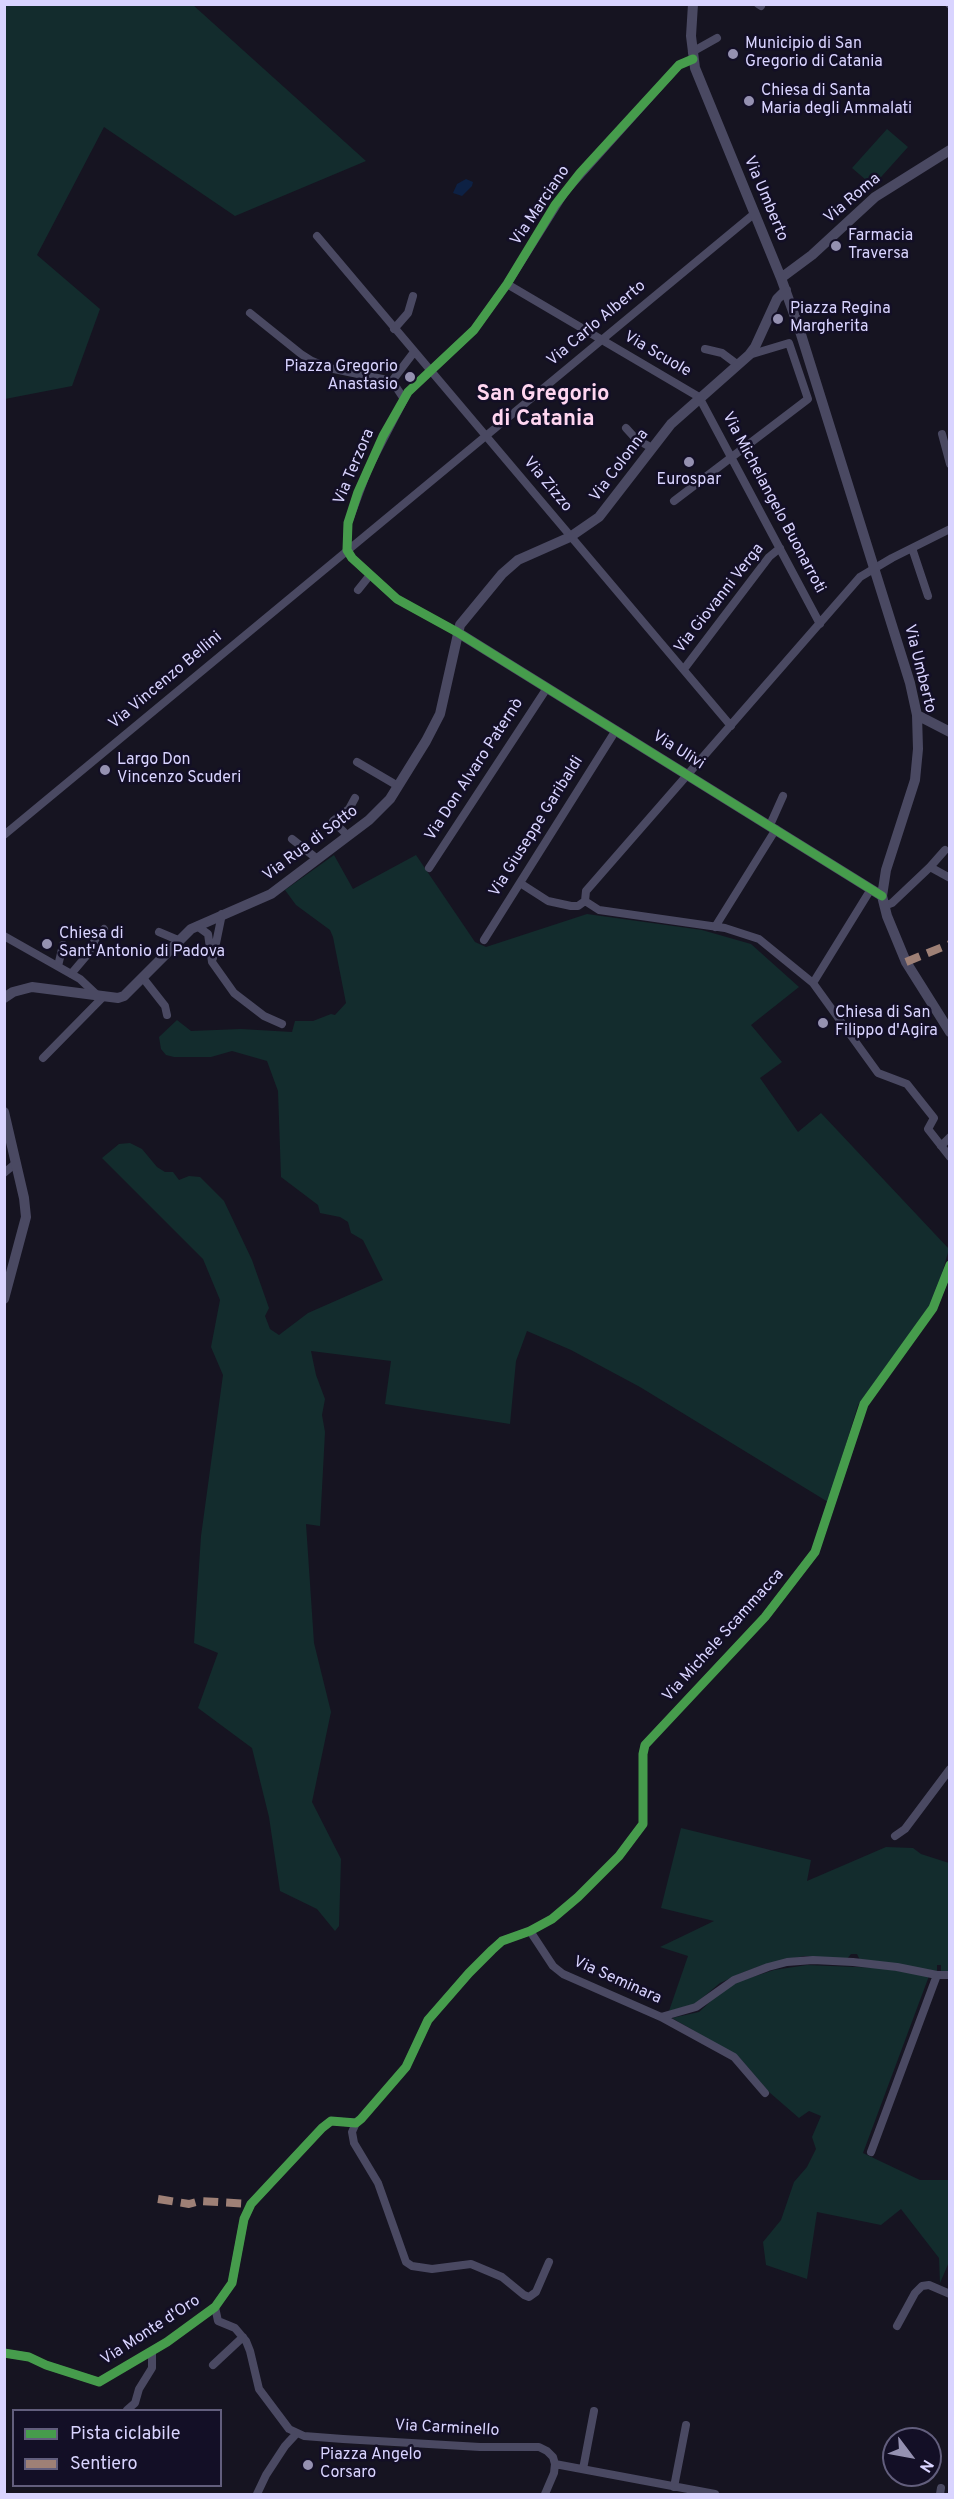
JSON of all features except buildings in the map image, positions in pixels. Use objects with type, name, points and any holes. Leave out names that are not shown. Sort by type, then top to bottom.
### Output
[{"type":"street","points":[[689,58],[693,4]]},
{"type":"street","name":"Via Marciano","points":[[429,370],[474,330],[507,284],[565,192],[689,58],[717,38]]},
{"type":"street","name":"Via Umberto","points":[[689,58],[786,290],[898,640],[917,715],[918,749],[915,780],[886,870],[883,901]]},
{"type":"street","name":"Via Roma","points":[[781,278],[812,255],[875,197],[948,149]]},
{"type":"street","name":"Via Carlo Alberto","points":[[347,550],[755,213]]},
{"type":"street","name":"Via Zizzo","points":[[317,236],[731,726]]},
{"type":"street","name":"Via Scuole","points":[[507,284],[699,397]]},
{"type":"street","points":[[749,355],[777,299],[786,290]]},
{"type":"street","points":[[394,328],[408,313],[413,296]]},
{"type":"street","points":[[250,313],[312,361],[329,368],[389,380],[402,402]]},
{"type":"street","points":[[674,501],[731,455],[808,399],[789,343],[749,355]]},
{"type":"street","points":[[705,349],[722,353],[738,364]]},
{"type":"street","points":[[389,380],[414,352]]},
{"type":"street","name":"Via Colonna","points":[[457,632],[502,574],[518,560],[570,537],[599,517],[671,424],[749,355]]},
{"type":"street","name":"Via Terzora","points":[[347,550],[348,523],[358,492],[383,436],[402,402],[429,370]]},
{"type":"street","name":"Via Michelangelo Buonarroti","points":[[699,397],[820,624]]},
{"type":"street","points":[[626,428],[636,439],[652,448]]},
{"type":"street","points":[[942,434],[950,464]]},
{"type":"street","points":[[520,883],[548,901],[578,906],[585,901],[586,891],[860,577],[950,529]]},
{"type":"street","name":"Via Giovanni Verga","points":[[684,669],[769,557],[780,548]]},
{"type":"street","points":[[912,548],[928,596]]},
{"type":"street","points":[[347,550],[397,599],[457,632]]},
{"type":"street","name":"Via Vincenzo Bellini","points":[[4,835],[347,550]]},
{"type":"street","points":[[358,590],[370,575]]},
{"type":"street","name":"Via Ulivi","points":[[457,632],[773,827],[871,889],[883,901]]},
{"type":"street","name":"Via Rua di Sotto","points":[[101,996],[118,998],[123,996],[178,940],[197,926],[271,894],[369,820],[390,799],[440,714],[457,632]]},
{"type":"street","name":"Via Don Alvaro Paternò","points":[[429,868],[547,688]]},
{"type":"street","points":[[917,715],[950,732]]},
{"type":"street","name":"Via Giuseppe Garibaldi","points":[[484,940],[616,730]]},
{"type":"street","points":[[357,762],[398,786]]},
{"type":"street","points":[[715,927],[773,827],[783,796]]},
{"type":"street","points":[[347,835],[333,821],[349,809],[355,798]]},
{"type":"street","points":[[292,839],[316,858]]},
{"type":"street","points":[[883,901],[892,903],[945,850]]},
{"type":"street","points":[[930,867],[950,878]]},
{"type":"street","points":[[813,983],[871,889]]},
{"type":"street","points":[[585,901],[598,910],[715,927],[759,939],[813,983],[878,1073],[907,1084],[934,1118],[928,1130],[950,1157]]},
{"type":"street","points":[[883,901],[910,969],[950,1032]]},
{"type":"street","points":[[212,962],[222,914]]},
{"type":"street","points":[[197,926],[208,934],[212,962],[234,993],[258,1012],[282,1024]]},
{"type":"street","points":[[71,974],[88,954],[97,936],[104,929]]},
{"type":"street","points":[[159,932],[178,940]]},
{"type":"street","points":[[4,936],[71,974],[101,996]]},
{"type":"street","points":[[58,966],[63,945]]},
{"type":"street","points":[[143,978],[165,1006],[167,1015]]},
{"type":"street","points":[[4,998],[13,992],[32,987],[101,996]]},
{"type":"street","points":[[44,1058],[101,996]]},
{"type":"street","points":[[4,1112],[24,1198],[26,1218],[4,1299]]},
{"type":"street","points":[[941,1146],[950,1137]]},
{"type":"street","points":[[4,1173],[16,1162]]},
{"type":"street","name":"Via Michele Scammacca","points":[[356,2123],[399,2078],[429,2020],[485,1957],[502,1941],[530,1931],[552,1919],[578,1897],[637,1835],[643,1824],[644,1816],[643,1754],[645,1745],[765,1617],[815,1552],[864,1404],[933,1308],[950,1265]]},
{"type":"street","points":[[895,1836],[906,1829],[950,1769]]},
{"type":"street","name":"Via Seminara","points":[[530,1931],[554,1966],[563,1974],[661,2017],[696,2007],[734,1980],[788,1962],[813,1960],[853,1962],[950,1975]]},
{"type":"street","points":[[871,2152],[937,1975]]},
{"type":"street","points":[[661,2017],[734,2057],[765,2093]]},
{"type":"street","name":"Via Monte d'Oro","points":[[4,2353],[29,2356],[46,2365],[99,2382],[152,2351],[215,2307],[232,2283],[244,2219],[251,2204],[322,2128],[332,2121],[356,2123]]},
{"type":"street","points":[[356,2123],[352,2133],[354,2143],[378,2183],[406,2262],[412,2266],[432,2269],[471,2264],[502,2277],[529,2297],[536,2292],[549,2262]]},
{"type":"street","points":[[897,2326],[915,2293],[922,2286],[928,2285],[950,2294]]},
{"type":"street","points":[[215,2307],[218,2321],[235,2328],[243,2337],[250,2351],[259,2389],[289,2429],[297,2433],[285,2446],[257,2494]]},
{"type":"street","points":[[213,2365],[243,2337]]},
{"type":"street","points":[[128,2409],[135,2403],[139,2389],[152,2368],[152,2351]]},
{"type":"street","points":[[583,2469],[594,2411]]},
{"type":"street","points":[[674,2487],[686,2425]]},
{"type":"street","name":"Via Carminello","points":[[297,2433],[354,2440],[480,2447],[538,2447],[553,2457],[555,2464]]},
{"type":"street","points":[[545,2494],[554,2473],[555,2464],[715,2494]]},
{"type":"green space","points":[[5,4],[193,5],[366,161],[235,216],[104,127],[37,255],[100,309],[72,386],[5,399]]},
{"type":"green space","points":[[887,129],[908,147],[873,186],[852,168]]},
{"type":"green space","points":[[334,855],[353,889],[416,855],[475,942],[486,947],[587,914],[702,930],[751,944],[799,987],[751,1025],[782,1062],[760,1078],[798,1132],[821,1113],[949,1249],[935,1298],[858,1405],[828,1502],[640,1387],[571,1350],[527,1331],[516,1361],[510,1424],[385,1404],[391,1361],[311,1351],[316,1375],[325,1399],[322,1415],[325,1432],[320,1526],[306,1524],[314,1643],[331,1712],[312,1802],[341,1859],[339,1926],[335,1931],[317,1909],[280,1891],[269,1817],[252,1748],[198,1708],[218,1653],[194,1643],[201,1536],[223,1375],[211,1347],[220,1300],[203,1259],[102,1158],[119,1144],[130,1143],[142,1149],[157,1167],[165,1172],[173,1172],[179,1180],[189,1176],[200,1177],[224,1201],[252,1260],[269,1308],[265,1316],[270,1329],[279,1335],[308,1313],[383,1280],[363,1240],[351,1233],[348,1222],[340,1217],[320,1213],[318,1205],[281,1177],[278,1091],[267,1061],[232,1051],[211,1057],[174,1057],[166,1055],[161,1049],[159,1037],[177,1020],[191,1031],[241,1029],[292,1032],[295,1021],[313,1021],[331,1014],[335,1015],[346,1003],[333,937],[330,930],[296,905],[285,890]]},
{"type":"green space","points":[[681,1828],[811,1860],[807,1881],[886,1847],[913,1848],[921,1854],[949,1863],[949,1971],[941,1971],[941,1965],[937,1965],[937,1971],[860,1960],[857,1954],[851,1954],[847,1959],[804,1956],[766,1964],[744,1972],[720,1983],[695,2004],[669,2011],[688,1956],[660,1947],[714,1921],[661,1908]]},
{"type":"green space","points":[[807,1965],[880,1968],[929,1976],[863,2153],[920,2180],[949,2180],[949,2262],[940,2283],[939,2258],[901,2209],[881,2225],[817,2212],[807,2279],[766,2265],[763,2242],[781,2220],[794,2182],[807,2167],[816,2149],[812,2137],[821,2116],[809,2111],[799,2118],[769,2092],[739,2057],[672,2018],[699,2012],[725,1988],[740,1981],[774,1970]]},
{"type":"water","points":[[466,179],[473,182],[472,186],[462,196],[453,193],[457,184]]},
{"type":"marked path","points":[[906,962],[950,944]]},
{"type":"marked path","points":[[158,2199],[189,2204],[200,2201],[251,2204]]},
{"type":"cycle path","points":[[693,59],[679,65],[580,173],[555,205],[507,284],[474,330],[408,392],[383,436],[358,492],[348,523],[347,550],[352,558],[397,599],[457,632],[882,896]]},
{"type":"cycle path","points":[[4,2353],[29,2357],[46,2365],[99,2382],[167,2342],[215,2307],[232,2283],[244,2219],[251,2204],[331,2121],[356,2123],[361,2119],[406,2067],[428,2020],[492,1950],[502,1941],[530,1931],[552,1919],[619,1856],[643,1824],[645,1745],[765,1617],[815,1552],[864,1404],[933,1308],[950,1265]]},
{"type":"place","name":"Municipio di San Gregorio di Catania","points":[[733,54]]},
{"type":"place","name":"Chiesa di Santa Maria degli Ammalati","points":[[749,101]]},
{"type":"place","name":"Farmacia Traversa","points":[[836,246]]},
{"type":"place","name":"Piazza Regina Margherita","points":[[778,319]]},
{"type":"place","name":"Piazza Gregorio Anastasio","points":[[410,377]]},
{"type":"place","name":"Eurospar","points":[[689,462]]},
{"type":"place","name":"Largo Don Vincenzo Scuderi","points":[[105,770]]},
{"type":"place","name":"Chiesa di Sant'Antonio di Padova","points":[[47,944]]},
{"type":"place","name":"Chiesa di San Filippo d'Agira","points":[[823,1023]]},
{"type":"place","name":"Piazza Angelo Corsaro","points":[[308,2465]]},
{"type":"district","name":"San Gregorio di Catania","points":[[543,408]]}]
